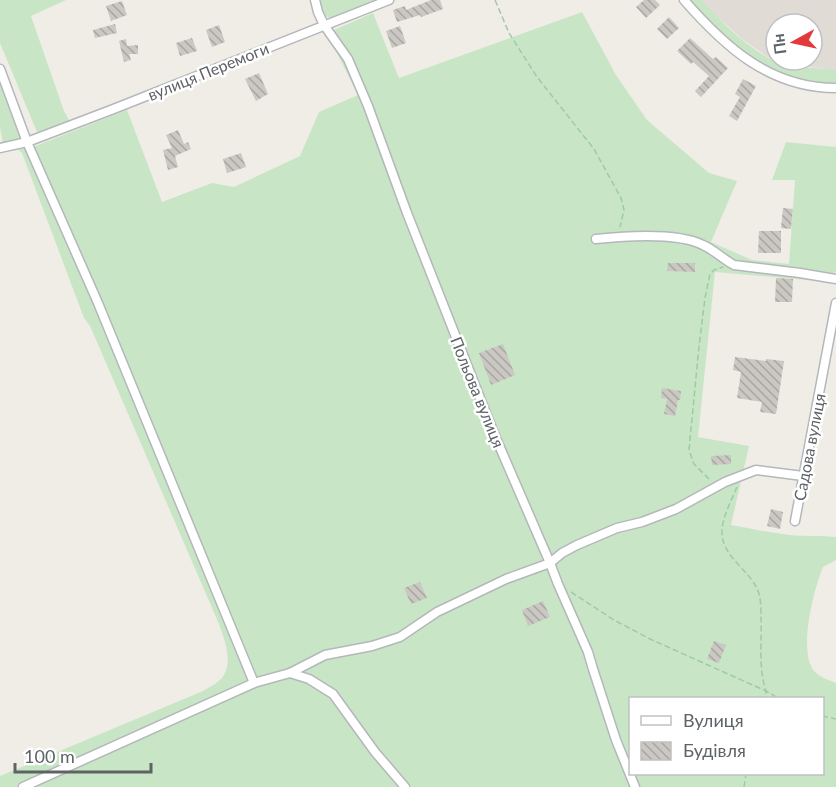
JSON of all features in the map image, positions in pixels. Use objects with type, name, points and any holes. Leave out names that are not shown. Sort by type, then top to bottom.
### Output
[{"type":"street","name":"Польова вулиця","points":[[315,0],[324,25],[348,58],[368,106],[407,213],[495,435],[588,652],[616,740],[629,772]]},
{"type":"street","name":"вулиця Перемоги","points":[[0,148],[27,142],[389,0]]},
{"type":"street","points":[[684,0],[713,32],[756,66],[807,86],[836,88]]},
{"type":"street","points":[[0,69],[27,142],[153,433],[254,683]]},
{"type":"street","points":[[596,239],[683,238],[702,245],[734,265],[836,279]]},
{"type":"street","name":"Садова вулиця","points":[[795,521],[836,303]]},
{"type":"street","points":[[23,787],[254,683],[290,674],[325,655],[372,646],[400,637],[447,607],[506,579],[550,563],[577,545],[617,528],[642,522],[676,509],[725,482],[756,470],[803,476]]},
{"type":"street","points":[[290,674],[309,679],[333,694],[375,752],[405,787]]},
{"type":"path","points":[[495,0],[509,33],[537,77],[594,149],[621,198],[624,210],[618,237]]},
{"type":"path","points":[[725,482],[714,482],[699,471],[688,450],[699,346],[710,274],[714,270],[734,265]]},
{"type":"path","points":[[740,477],[722,531],[730,554],[758,592],[761,616],[760,660],[765,697]]},
{"type":"path","points":[[558,584],[606,616],[650,639],[775,697]]},
{"type":"shaded area","points":[[702,0],[836,0],[836,70],[824,69],[824,12],[764,12],[764,55],[742,39]]},
{"type":"green space","points":[[0,0],[66,0],[31,16],[64,111],[70,122],[37,132],[0,43]]},
{"type":"green space","points":[[318,0],[374,0],[330,18],[323,15]]},
{"type":"green space","points":[[688,0],[702,0],[740,38],[764,55],[764,65],[741,50]]},
{"type":"green space","points":[[582,12],[616,75],[647,120],[709,173],[737,181],[711,242],[752,260],[789,264],[795,180],[772,180],[786,142],[836,147],[836,271],[830,282],[715,272],[698,437],[749,446],[731,525],[790,535],[836,537],[836,560],[823,567],[815,590],[807,636],[807,651],[815,672],[836,683],[836,787],[0,787],[0,776],[216,684],[223,676],[228,660],[226,645],[216,617],[90,326],[84,318],[22,153],[18,150],[0,153],[0,145],[3,144],[0,127],[0,68],[33,147],[127,110],[162,202],[212,183],[234,187],[300,156],[319,112],[358,95],[327,33],[373,13],[399,78]]},
{"type":"green space","points":[[824,69],[836,70],[836,84],[824,84],[775,72],[824,72]]},
{"type":"building","points":[[431,0],[440,0],[443,9],[397,22],[393,10],[405,6],[406,10]]},
{"type":"building","points":[[644,0],[655,0],[660,5],[646,18],[636,7]]},
{"type":"building","points":[[122,1],[127,15],[111,21],[106,6]]},
{"type":"building","points":[[669,17],[679,28],[667,39],[657,29]]},
{"type":"building","points":[[115,24],[117,33],[95,38],[93,30]]},
{"type":"building","points":[[219,25],[225,42],[212,47],[206,30]]},
{"type":"building","points":[[400,26],[406,43],[392,48],[386,31]]},
{"type":"building","points":[[192,38],[197,51],[180,56],[176,43]]},
{"type":"building","points":[[690,38],[713,59],[716,57],[728,68],[701,97],[695,91],[709,76],[677,51]]},
{"type":"building","points":[[126,39],[127,46],[138,45],[138,54],[129,54],[131,60],[124,62],[119,41]]},
{"type":"building","points":[[259,73],[268,94],[256,101],[245,79]]},
{"type":"building","points":[[743,79],[756,86],[737,121],[729,116],[740,97],[735,94]]},
{"type":"building","points":[[178,130],[184,144],[188,142],[191,149],[175,156],[178,167],[168,170],[163,150],[172,148],[166,135]]},
{"type":"building","points":[[241,153],[246,167],[227,173],[223,159]]},
{"type":"building","points":[[783,208],[793,209],[791,229],[781,228]]},
{"type":"building","points":[[759,231],[781,231],[781,253],[758,253]]},
{"type":"building","points":[[668,263],[695,263],[695,272],[667,271]]},
{"type":"building","points":[[776,278],[793,279],[792,302],[775,302]]},
{"type":"building","points":[[503,344],[515,375],[491,385],[479,353]]},
{"type":"building","points":[[735,357],[784,361],[776,414],[760,412],[762,402],[737,398],[741,372],[733,370]]},
{"type":"building","points":[[662,388],[681,391],[675,416],[664,414],[667,399],[661,398]]},
{"type":"building","points":[[731,455],[731,464],[712,465],[711,456]]},
{"type":"building","points":[[771,509],[783,512],[780,529],[767,526]]},
{"type":"building","points":[[420,582],[427,598],[411,604],[404,588]]},
{"type":"building","points":[[543,601],[550,617],[528,626],[522,610]]},
{"type":"building","points":[[714,641],[726,645],[719,663],[707,659]]}]
